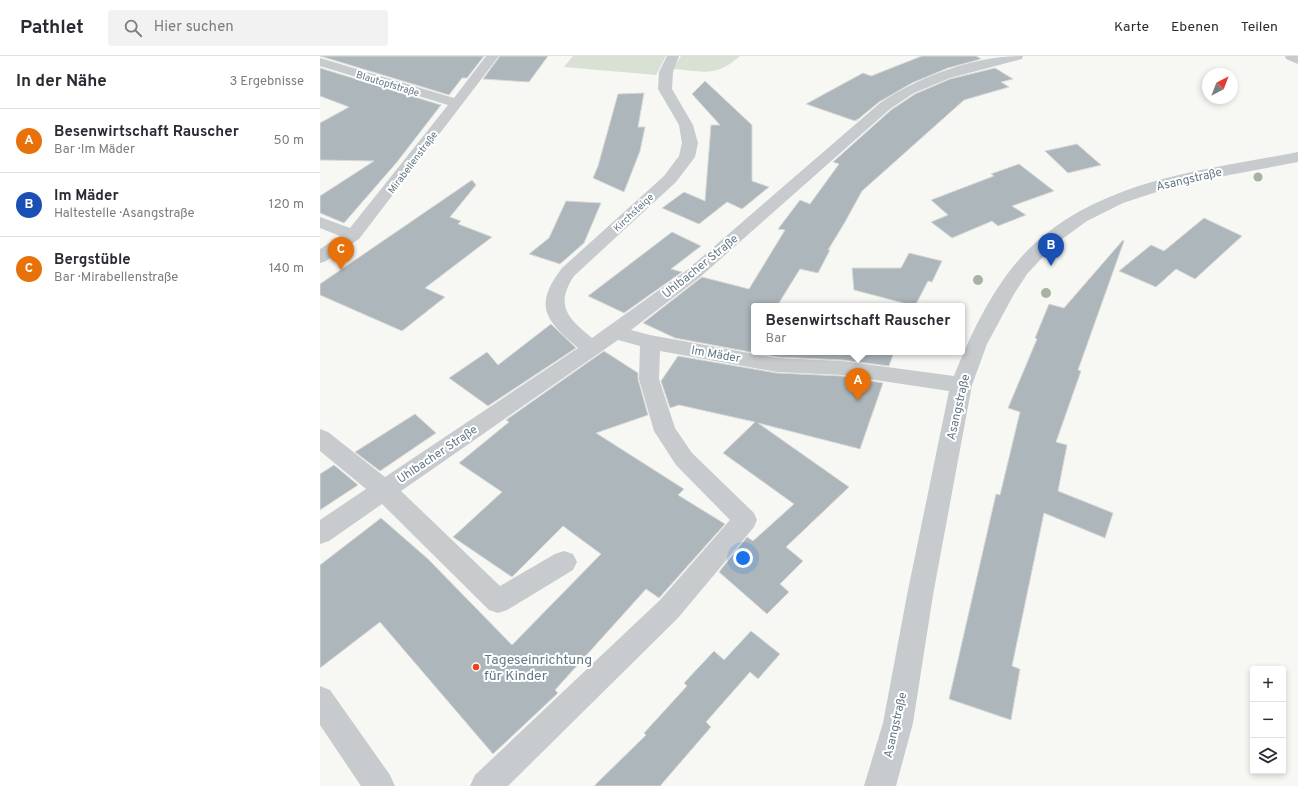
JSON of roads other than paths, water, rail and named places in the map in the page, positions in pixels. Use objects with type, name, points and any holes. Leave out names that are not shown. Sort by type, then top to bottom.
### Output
[{"type":"street","name":"Mirabellenstraße","points":[[320,258],[353,235],[384,198],[493,56]]},
{"type":"street","name":"Kirchsteige","points":[[592,349],[563,324],[553,306],[554,291],[559,282],[568,272],[670,179],[687,157],[690,143],[686,126],[665,89],[666,72],[673,56]]},
{"type":"street","name":"Uhlbacher Straße","points":[[320,533],[592,349],[693,274],[891,102],[909,90],[945,75],[1018,56]]},
{"type":"street","points":[[1291,56],[1298,60]]},
{"type":"street","name":"Blautopfstraße","points":[[320,62],[457,103]]},
{"type":"street","name":"Asangstraße","points":[[880,786],[898,723],[920,595],[961,385],[977,344],[992,313],[1037,251],[1068,226],[1100,207],[1138,191],[1178,180],[1298,157]]},
{"type":"street","points":[[320,222],[353,235]]},
{"type":"street","name":"Im Mäder","points":[[614,332],[650,342],[777,365],[842,368],[961,385]]},
{"type":"street","points":[[486,786],[669,609],[745,520],[684,459],[665,431],[649,379],[650,342]]},
{"type":"street","points":[[320,438],[384,490]]},
{"type":"street","name":"Uhlbacher Straße","points":[[384,490],[498,601],[564,562]]},
{"type":"street","points":[[320,700],[378,786]]},
{"type":"place","name":"Im Mäder","points":[[1051,266]]},
{"type":"place","name":"Bergstüble","points":[[341,270]]},
{"type":"place","name":"Besenwirtschaft Rauscher","points":[[858,401]]},
{"type":"place","name":"Tageseinrichtung für Kinder","points":[[476,667]]}]
